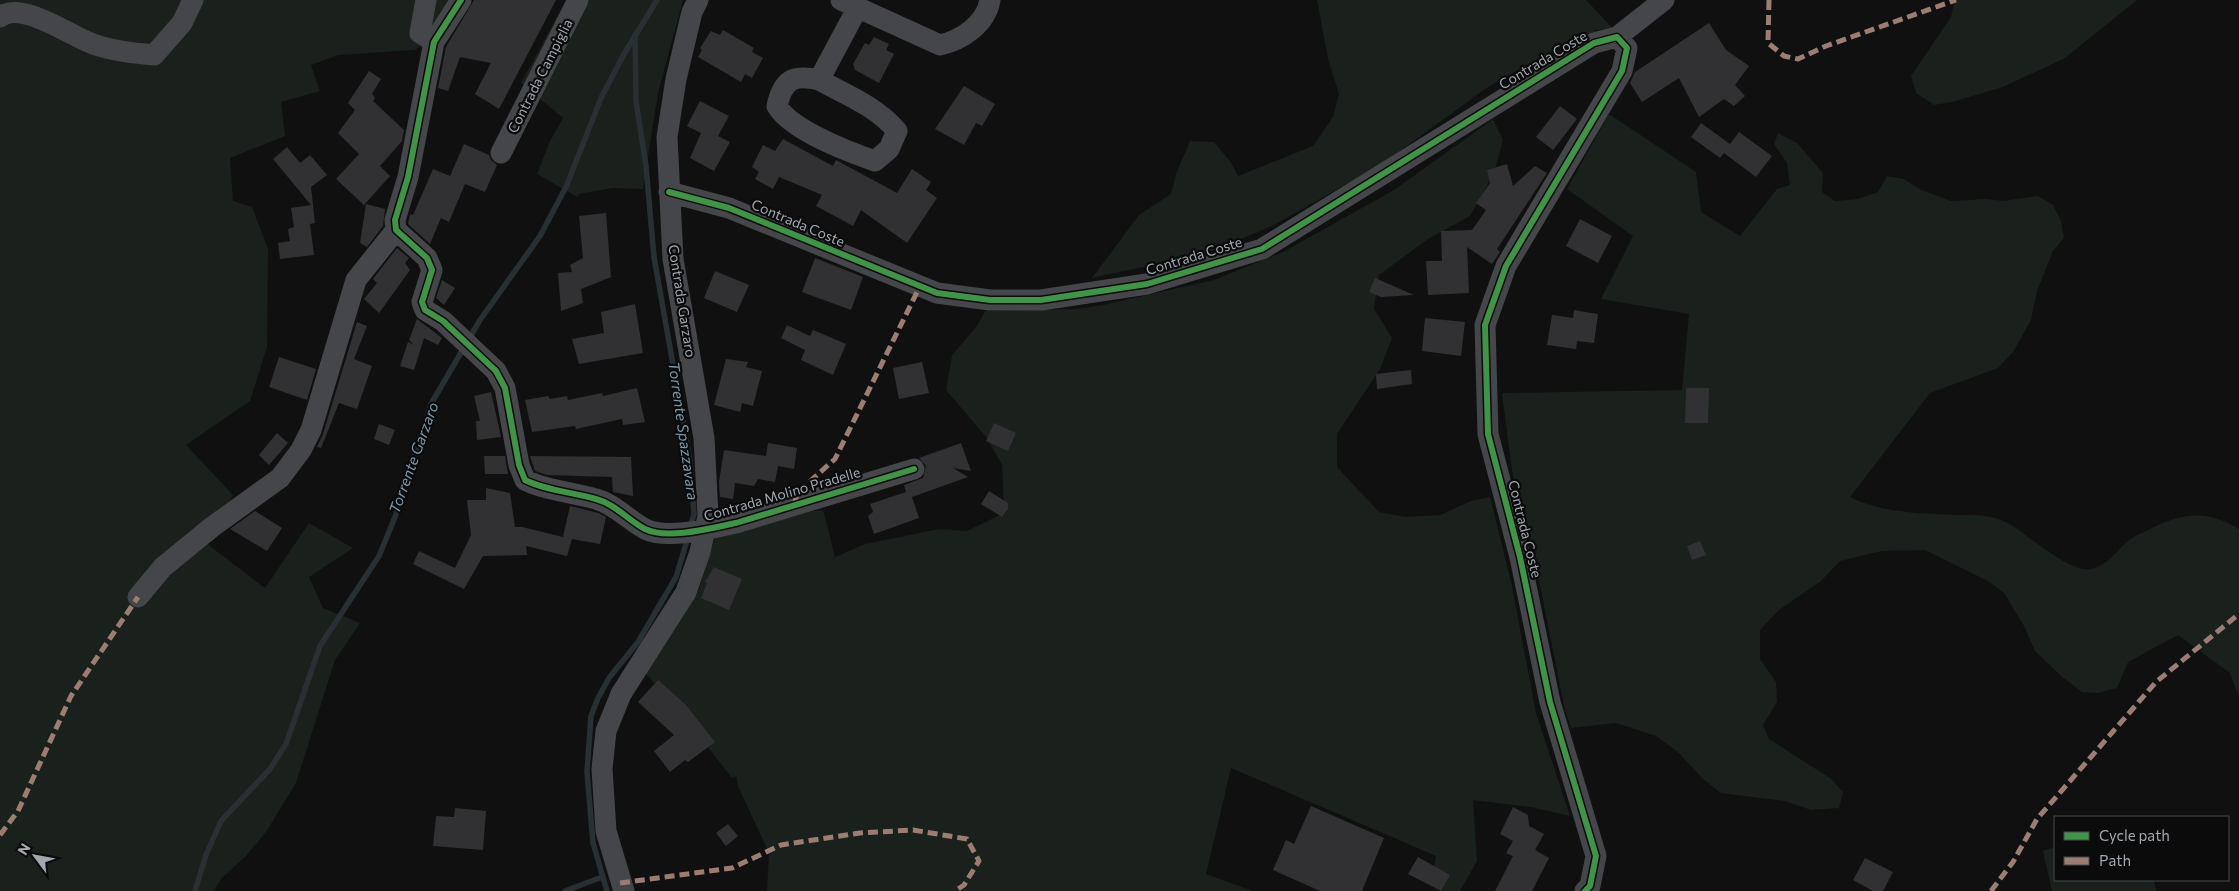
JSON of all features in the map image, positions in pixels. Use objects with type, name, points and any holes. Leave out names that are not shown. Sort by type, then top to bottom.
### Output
[{"type":"street","points":[[0,17],[6,11],[20,8],[58,25],[92,44],[128,53],[154,55],[182,23],[193,0]]},
{"type":"street","points":[[426,0],[420,33],[434,42]]},
{"type":"street","points":[[138,597],[163,567],[212,527],[280,478],[301,450],[311,430],[356,280],[396,230],[395,220],[408,177],[434,42],[461,0]]},
{"type":"street","name":"Contrada Campiglia","points":[[501,153],[578,0]]},
{"type":"street","name":"Contrada Garzaro","points":[[624,891],[606,830],[602,769],[606,731],[620,694],[686,592],[706,529],[708,516],[704,438],[673,259],[668,192],[667,137],[673,98],[692,12],[698,0]]},
{"type":"street","points":[[819,80],[849,4],[940,45],[956,41],[971,30],[988,10],[990,0]]},
{"type":"street","points":[[1617,37],[1664,0]]},
{"type":"street","name":"Contrada Coste","points":[[668,192],[729,208],[938,293],[990,300],[1042,300],[1147,284],[1262,248],[1594,43],[1617,37],[1628,48],[1622,71],[1506,266],[1485,325],[1488,434],[1520,557],[1550,702],[1596,856],[1590,886],[1585,891]]},
{"type":"street","points":[[801,76],[819,80],[878,112],[897,131],[889,149],[875,160],[831,143],[783,116],[777,106],[779,95],[789,81],[801,76]]},
{"type":"street","name":"Contrada Molino Pradelle","points":[[396,230],[427,258],[432,270],[422,302],[425,310],[443,321],[496,371],[505,388],[518,465],[525,480],[537,486],[598,499],[646,529],[663,534],[736,523],[914,469]]},
{"type":"shaded area","points":[[0,0],[465,0],[459,15],[415,50],[338,55],[311,65],[320,91],[281,102],[285,136],[230,158],[233,201],[252,207],[268,249],[267,347],[250,401],[186,445],[233,495],[206,543],[265,588],[309,523],[353,548],[309,577],[323,608],[360,623],[335,660],[296,783],[266,832],[246,856],[222,878],[213,891],[0,891]]},
{"type":"shaded area","points":[[566,0],[683,0],[658,93],[643,189],[613,188],[579,194],[577,197],[537,174],[549,143],[563,118],[521,83]]},
{"type":"shaded area","points":[[1317,0],[1586,0],[1617,33],[1607,29],[1596,30],[1536,60],[1488,87],[1379,166],[1270,227],[1204,254],[1092,278],[1139,215],[1171,194],[1176,174],[1190,141],[1214,142],[1230,161],[1238,176],[1313,146],[1333,117],[1339,94],[1328,59]]},
{"type":"shaded area","points":[[1955,0],[2137,0],[2065,58],[2003,87],[1952,102],[1934,105],[1916,93],[1911,76],[1951,17]]},
{"type":"shaded area","points":[[1609,114],[1696,172],[1701,212],[1740,236],[1777,189],[1790,185],[1787,163],[1774,144],[1778,133],[1797,143],[1823,173],[1822,192],[1835,201],[1858,199],[1878,192],[1887,176],[1904,179],[1919,189],[1951,201],[1986,199],[2003,201],[2038,196],[2053,205],[2061,221],[2064,238],[2053,251],[2037,291],[2031,320],[2013,352],[1998,368],[1930,393],[1850,497],[1875,506],[1914,513],[1980,516],[2000,519],[2015,527],[2060,559],[2082,569],[2091,569],[2102,565],[2132,538],[2173,519],[2205,516],[2239,529],[2239,697],[2230,673],[2178,635],[2128,662],[2117,688],[2098,693],[2082,692],[2061,676],[2035,651],[2024,626],[2004,593],[1988,581],[1925,550],[1882,551],[1840,561],[1821,581],[1779,610],[1760,630],[1760,659],[1776,682],[1777,702],[1763,725],[1769,739],[1830,778],[1843,792],[1839,808],[1811,810],[1785,801],[1721,793],[1702,778],[1678,752],[1656,736],[1616,723],[1571,728],[1564,706],[1539,580],[1512,471],[1502,393],[1682,390],[1689,314],[1601,299],[1633,236],[1567,189]]},
{"type":"shaded area","points":[[1493,119],[1503,140],[1494,173],[1470,216],[1428,239],[1379,275],[1374,309],[1392,338],[1380,369],[1337,434],[1337,467],[1379,512],[1405,517],[1440,515],[1471,501],[1490,497],[1512,586],[1536,713],[1570,816],[1531,807],[1473,800],[1477,861],[1460,891],[1442,891],[1431,884],[1436,856],[1231,768],[1206,874],[1253,891],[767,891],[769,853],[738,786],[736,776],[732,778],[682,714],[644,672],[699,589],[720,522],[823,510],[835,557],[865,544],[939,529],[967,531],[1004,513],[1002,465],[987,438],[946,390],[952,355],[977,326],[985,311],[1077,309],[1214,280],[1283,252],[1394,190]]},
{"type":"shaded area","points":[[2054,847],[2054,881],[2154,881],[2156,891],[2052,891],[2043,851]]},
{"type":"building","points":[[474,0],[556,0],[499,109],[475,94],[491,63],[460,57],[448,91],[438,88],[446,47]]},
{"type":"building","points":[[1709,23],[1726,50],[1749,66],[1735,85],[1745,96],[1734,106],[1724,99],[1699,117],[1679,78],[1642,102],[1630,83],[1635,72]]},
{"type":"building","points":[[723,30],[754,48],[752,52],[763,58],[752,78],[745,74],[741,82],[698,57],[702,50],[700,48],[711,31],[720,35]]},
{"type":"building","points":[[874,37],[889,44],[886,50],[894,54],[879,83],[855,70],[853,64],[865,43],[869,45]]},
{"type":"building","points":[[369,71],[381,79],[372,94],[375,98],[373,101],[404,130],[402,141],[380,166],[390,176],[364,205],[336,179],[359,154],[338,133],[355,110],[348,103]]},
{"type":"building","points":[[964,86],[995,104],[982,126],[976,123],[964,145],[935,129]]},
{"type":"building","points":[[700,101],[729,116],[718,136],[730,142],[714,171],[690,158],[701,133],[687,126]]},
{"type":"building","points":[[1560,106],[1577,119],[1553,150],[1536,137]]},
{"type":"building","points":[[1701,123],[1730,144],[1739,132],[1772,156],[1756,177],[1724,153],[1720,158],[1691,137]]},
{"type":"building","points":[[783,139],[833,166],[836,160],[897,193],[912,169],[931,182],[926,190],[937,198],[907,243],[861,210],[853,226],[816,206],[822,195],[779,177],[773,189],[755,179],[759,172],[752,167],[763,145],[775,151]]},
{"type":"building","points":[[464,144],[489,155],[491,160],[497,165],[485,192],[465,184],[449,222],[441,218],[430,244],[408,224],[410,214],[413,215],[433,169],[450,176]]},
{"type":"building","points":[[287,147],[300,163],[310,155],[327,175],[311,187],[315,223],[310,224],[314,255],[280,259],[278,243],[290,241],[288,229],[294,227],[291,208],[311,205],[273,159]]},
{"type":"building","points":[[1507,164],[1513,186],[1535,166],[1547,173],[1497,249],[1500,252],[1492,264],[1467,247],[1469,293],[1428,295],[1426,261],[1442,261],[1441,231],[1472,230],[1486,210],[1476,203],[1490,183],[1487,170]]},
{"type":"building","points":[[366,204],[385,209],[383,226],[367,247],[360,243]]},
{"type":"building","points":[[606,213],[611,277],[581,289],[583,303],[561,311],[558,273],[572,272],[570,265],[583,258],[579,216]]},
{"type":"building","points":[[1580,219],[1612,236],[1598,263],[1566,246]]},
{"type":"building","points":[[397,248],[409,258],[405,263],[410,270],[379,313],[364,299],[377,283],[373,279]]},
{"type":"building","points":[[815,258],[863,277],[851,310],[802,292]]},
{"type":"building","points":[[715,271],[749,285],[737,312],[704,298]]},
{"type":"building","points":[[1375,278],[1414,295],[1381,297],[1369,292]]},
{"type":"building","points":[[442,280],[455,288],[444,305],[436,298]]},
{"type":"building","points":[[635,304],[643,353],[579,364],[572,339],[604,333],[601,312]]},
{"type":"building","points":[[1574,310],[1598,314],[1594,343],[1577,341],[1576,349],[1547,345],[1552,315],[1573,318]]},
{"type":"building","points":[[1425,318],[1465,322],[1461,356],[1422,351]]},
{"type":"building","points":[[417,319],[442,338],[438,345],[424,338],[414,370],[400,366],[408,342],[414,345],[409,340]]},
{"type":"building","points":[[357,322],[367,326],[354,359],[372,366],[357,409],[339,403],[321,448],[317,447],[323,434]]},
{"type":"building","points":[[787,325],[810,336],[813,330],[846,344],[833,375],[801,360],[805,350],[781,338]]},
{"type":"building","points":[[279,357],[316,369],[307,400],[269,387]]},
{"type":"building","points":[[726,359],[748,362],[746,367],[762,371],[753,406],[742,403],[740,412],[714,405]]},
{"type":"building","points":[[922,362],[929,393],[899,399],[893,368]]},
{"type":"building","points":[[1411,370],[1412,384],[1377,389],[1376,374]]},
{"type":"building","points":[[637,388],[645,422],[623,425],[622,419],[576,429],[575,426],[532,432],[525,400],[548,396],[550,399],[567,396],[568,400],[602,393],[603,396]]},
{"type":"building","points":[[1686,388],[1709,388],[1708,423],[1685,423]]},
{"type":"building","points":[[491,392],[501,437],[477,440],[476,421],[480,421],[474,396]]},
{"type":"building","points":[[994,423],[1016,433],[1008,451],[986,441]]},
{"type":"building","points":[[379,424],[395,430],[389,445],[374,439]]},
{"type":"building","points":[[277,433],[288,443],[269,465],[259,455]]},
{"type":"building","points":[[768,443],[797,448],[794,469],[778,466],[775,482],[758,479],[754,486],[735,483],[733,499],[720,497],[719,482],[724,450],[766,456]]},
{"type":"building","points":[[961,443],[971,471],[953,468],[968,477],[912,497],[919,518],[874,534],[868,516],[873,512],[870,504],[906,492],[904,485],[923,478],[926,466],[919,458]]},
{"type":"building","points":[[484,456],[505,456],[508,474],[485,474]]},
{"type":"building","points":[[530,456],[631,457],[633,496],[613,492],[612,477],[547,475],[535,471]]},
{"type":"building","points":[[486,488],[510,493],[515,527],[563,537],[570,506],[598,513],[606,517],[600,544],[572,539],[567,556],[526,546],[527,555],[483,556],[464,589],[413,564],[419,551],[455,568],[471,535],[467,500],[486,500]]},
{"type":"building","points":[[989,491],[1008,503],[1008,509],[1002,517],[981,504]]},
{"type":"building","points":[[255,511],[282,528],[267,551],[230,529]]},
{"type":"building","points":[[1700,541],[1706,555],[1692,560],[1687,546]]},
{"type":"building","points":[[714,567],[742,579],[729,610],[701,598],[707,583],[705,582]]},
{"type":"building","points":[[658,680],[686,705],[715,742],[688,762],[685,760],[670,772],[654,751],[674,735],[638,702]]},
{"type":"building","points":[[1311,806],[1384,838],[1362,891],[1320,891],[1273,870],[1286,840],[1294,844]]},
{"type":"building","points":[[1513,807],[1528,815],[1529,826],[1544,834],[1535,850],[1549,858],[1532,891],[1495,891],[1513,856],[1506,853],[1513,841],[1500,834]]},
{"type":"building","points":[[455,808],[486,811],[483,850],[433,846],[436,816],[454,817]]},
{"type":"building","points":[[728,824],[738,836],[726,846],[716,833]]},
{"type":"building","points":[[1418,857],[1450,875],[1441,891],[1408,874]]},
{"type":"building","points":[[1865,858],[1893,872],[1883,891],[1873,891],[1853,880]]},
{"type":"waterway","name":"Torrente Garzaro","points":[[195,891],[206,855],[221,821],[270,769],[286,744],[320,646],[379,556],[395,517],[431,404],[480,320],[540,236],[566,187],[601,98],[624,54],[657,0]]},
{"type":"waterway","name":"Torrente Spazzavara","points":[[635,35],[636,101],[646,166],[654,257],[690,461],[694,514],[690,528]]},
{"type":"waterway","name":"Torrente Spazzavara","points":[[607,891],[593,843],[587,772],[591,716],[609,678],[638,642],[676,577],[688,537]]},
{"type":"waterway","points":[[565,891],[602,877]]},
{"type":"marked path","points":[[1769,0],[1768,43],[1784,56],[1798,59],[1826,46],[1956,0]]},
{"type":"marked path","points":[[794,506],[797,493],[835,459],[920,286]]},
{"type":"marked path","points":[[0,835],[18,811],[71,696],[138,597]]},
{"type":"marked path","points":[[1991,891],[2013,862],[2037,819],[2156,682],[2239,614]]},
{"type":"marked path","points":[[620,883],[732,868],[781,845],[860,833],[913,830],[967,839],[979,861],[964,885],[955,891]]},
{"type":"cycle path","points":[[461,0],[434,42],[408,177],[395,220],[396,230],[427,258],[432,270],[422,302],[425,310],[443,321],[496,371],[505,388],[519,465],[525,480],[542,487],[603,501],[645,529],[654,532],[677,533],[736,523],[914,469]]},
{"type":"cycle path","points":[[669,192],[729,208],[937,293],[990,300],[1041,300],[1147,284],[1262,249],[1594,43],[1617,37],[1627,48],[1622,71],[1506,266],[1485,325],[1488,434],[1520,557],[1550,702],[1596,856],[1590,886],[1585,891]]}]
